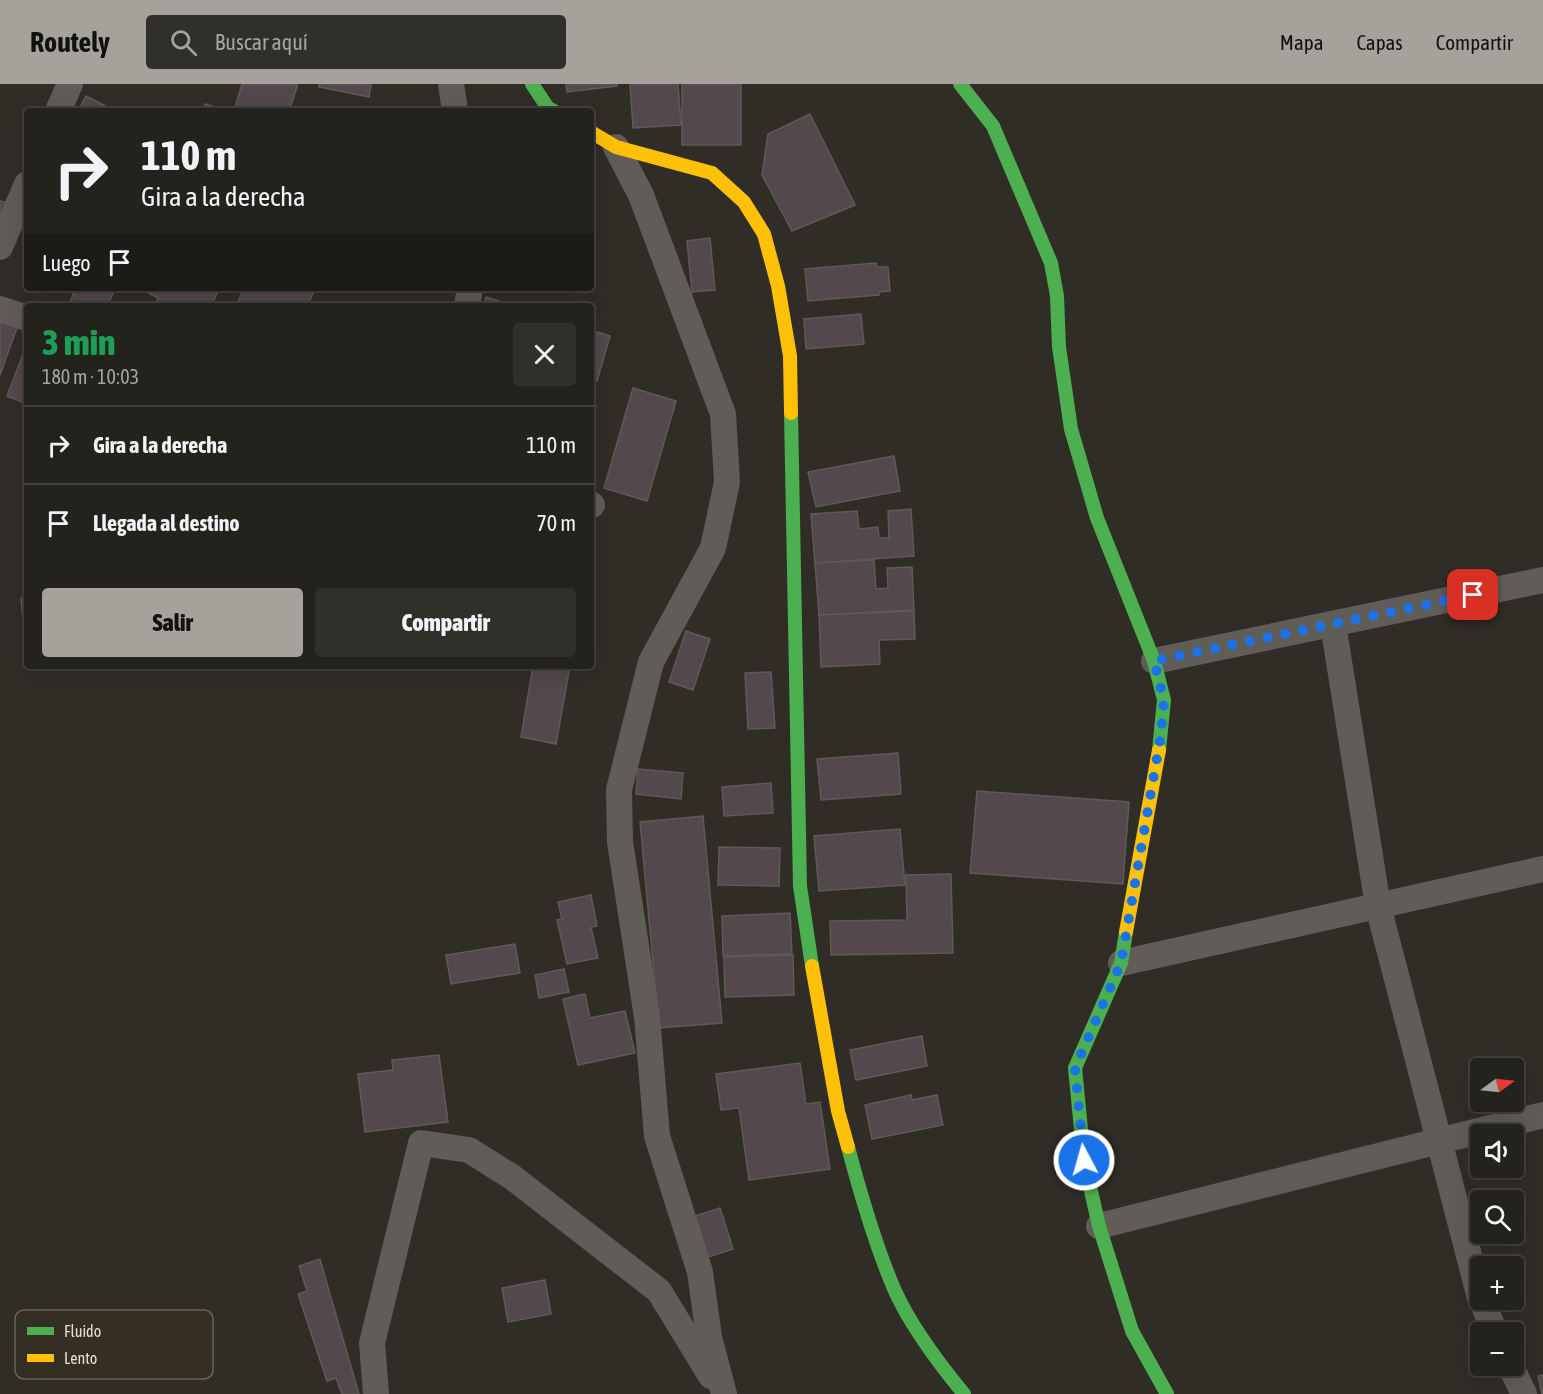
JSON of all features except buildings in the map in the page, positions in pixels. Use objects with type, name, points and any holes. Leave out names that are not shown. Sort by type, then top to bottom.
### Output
[{"type":"street","points":[[59,108],[70,84]]},
{"type":"street","points":[[451,84],[455,108]]},
{"type":"street","points":[[532,84],[548,108]]},
{"type":"street","points":[[960,84],[993,126],[1051,263],[1057,297],[1059,347],[1071,429],[1097,518],[1154,661],[1164,700],[1161,735],[1121,963],[1075,1068],[1084,1160],[1099,1226],[1132,1331],[1167,1394]]},
{"type":"street","points":[[594,134],[616,147],[712,173],[744,202],[764,234],[778,286],[790,356],[800,886],[818,1006],[838,1111],[865,1211],[888,1273],[896,1293],[931,1350],[964,1394]]},
{"type":"street","points":[[616,147],[641,195],[723,414],[727,482],[713,548],[651,662],[619,790],[620,842],[647,1017],[657,1136],[700,1272],[709,1337],[723,1394]]},
{"type":"street","points":[[0,247],[24,191]]},
{"type":"street","points":[[0,309],[24,317]]},
{"type":"street","points":[[1154,661],[1543,580]]},
{"type":"street","points":[[1333,624],[1378,906],[1470,1256]]},
{"type":"street","points":[[1121,963],[1543,869]]},
{"type":"street","points":[[1099,1226],[1543,1114]]},
{"type":"street","points":[[376,1394],[372,1343],[421,1143],[469,1150],[512,1177],[659,1292],[723,1394]]},
{"type":"street","points":[[1515,1376],[1524,1394]]},
{"type":"traffic: fast","points":[[532,84],[548,108]]},
{"type":"traffic: fast","points":[[960,84],[993,126],[1051,263],[1057,296],[1059,347],[1071,429],[1097,518],[1154,661],[1164,700],[1159,750]]},
{"type":"traffic: fast","points":[[791,413],[800,886],[812,966]]},
{"type":"traffic: fast","points":[[1126,932],[1121,963],[1075,1068],[1084,1160],[1099,1226],[1132,1331],[1167,1394]]},
{"type":"traffic: fast","points":[[848,1147],[869,1220],[895,1291],[926,1344],[964,1394]]},
{"type":"traffic: slow","points":[[594,134],[616,147],[712,173],[744,202],[764,234],[778,286],[790,356],[791,413]]},
{"type":"traffic: slow","points":[[1126,932],[1159,750]]},
{"type":"traffic: slow","points":[[812,966],[838,1111],[848,1147]]},
{"type":"route","points":[[1084,1160],[1075,1068],[1121,963],[1146,809],[1161,735],[1164,700],[1154,661],[1473,595]]}]
